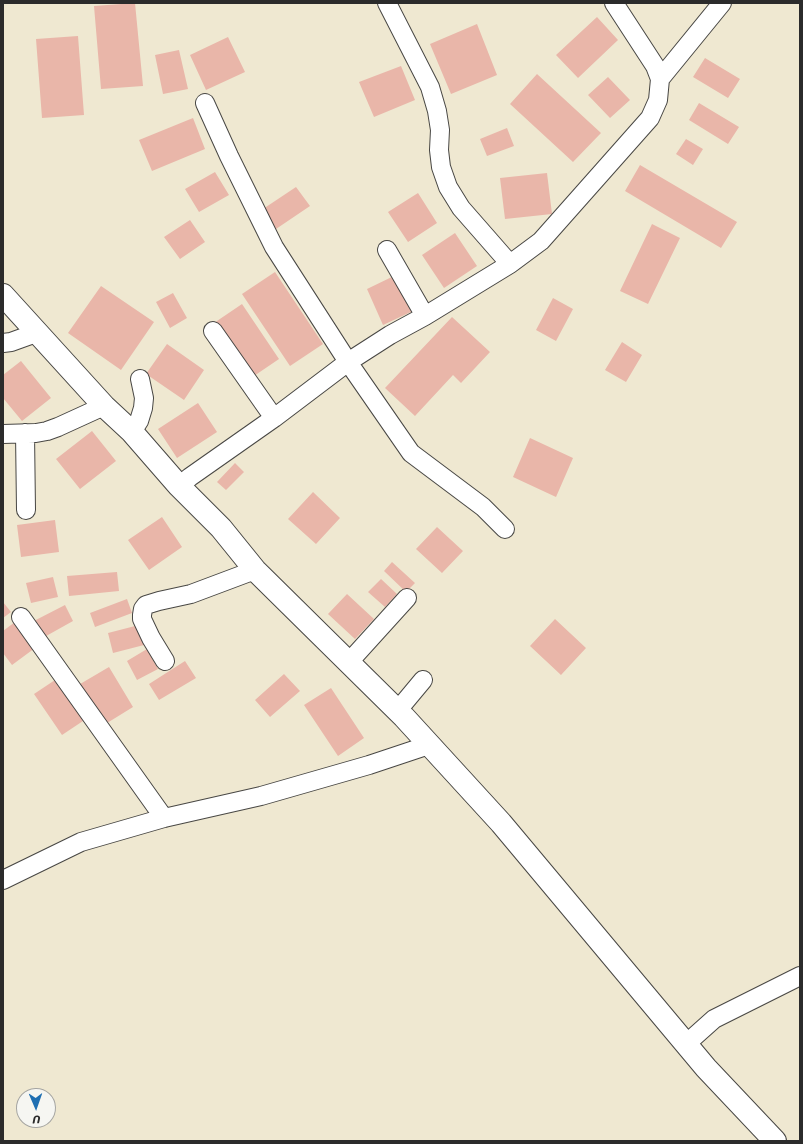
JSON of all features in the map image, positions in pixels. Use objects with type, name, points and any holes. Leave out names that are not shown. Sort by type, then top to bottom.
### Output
[{"type":"street","points":[[387,3],[430,87],[437,111],[440,130],[439,150],[448,187],[461,208],[510,264]]},
{"type":"street","points":[[179,486],[274,418],[348,362],[390,335],[425,316],[510,264],[541,241],[650,118],[658,100],[660,79],[655,66],[614,3]]},
{"type":"street","points":[[660,79],[722,3]]},
{"type":"street","points":[[205,103],[229,156],[274,247],[348,362],[411,453],[483,506],[505,529]]},
{"type":"street","points":[[387,250],[425,316]]},
{"type":"street","points":[[3,296],[104,406],[132,432],[179,486],[221,528],[255,570],[398,710],[502,823],[706,1068],[775,1141]]},
{"type":"street","points":[[213,331],[274,418]]},
{"type":"street","points":[[3,342],[11,342],[36,333]]},
{"type":"street","points":[[132,432],[139,421],[143,408],[144,398],[140,379]]},
{"type":"street","points":[[3,434],[47,431],[104,406]]},
{"type":"street","points":[[25,433],[26,510]]},
{"type":"street","points":[[165,661],[142,620],[143,609],[146,605],[191,594],[255,570]]},
{"type":"street","points":[[349,662],[407,598]]},
{"type":"street","points":[[21,617],[164,818]]},
{"type":"street","points":[[398,710],[423,680]]},
{"type":"street","points":[[3,880],[81,842],[164,818],[260,796],[369,765],[429,744]]},
{"type":"street","points":[[686,1044],[714,1019],[800,976]]},
{"type":"building","points":[[135,3],[143,86],[101,89],[94,6]]},
{"type":"building","points":[[597,17],[618,40],[578,78],[556,55]]},
{"type":"building","points":[[477,24],[497,75],[451,94],[430,44]]},
{"type":"building","points":[[78,36],[84,115],[42,118],[36,39]]},
{"type":"building","points":[[228,37],[245,72],[206,90],[190,55]]},
{"type":"building","points":[[179,50],[188,89],[163,94],[155,55]]},
{"type":"building","points":[[705,58],[740,79],[728,98],[693,77]]},
{"type":"building","points":[[401,66],[415,100],[374,117],[359,82]]},
{"type":"building","points":[[537,74],[601,133],[573,162],[510,104]]},
{"type":"building","points":[[608,77],[630,100],[610,118],[588,95]]},
{"type":"building","points":[[699,103],[739,127],[728,144],[689,120]]},
{"type":"building","points":[[193,118],[205,149],[152,171],[139,140]]},
{"type":"building","points":[[507,128],[514,146],[487,156],[480,139]]},
{"type":"building","points":[[686,139],[703,149],[693,165],[676,154]]},
{"type":"building","points":[[640,165],[737,222],[721,248],[625,191]]},
{"type":"building","points":[[215,172],[229,195],[199,212],[185,189]]},
{"type":"building","points":[[547,173],[552,214],[505,219],[500,178]]},
{"type":"building","points":[[296,187],[310,206],[276,229],[263,209]]},
{"type":"building","points":[[418,193],[437,223],[408,242],[388,212]]},
{"type":"building","points":[[190,220],[205,242],[180,259],[164,237]]},
{"type":"building","points":[[652,224],[680,238],[648,304],[620,291]]},
{"type":"building","points":[[455,233],[477,266],[444,288],[422,255]]},
{"type":"building","points":[[275,272],[323,344],[290,366],[242,294]]},
{"type":"building","points":[[398,274],[415,310],[383,325],[367,289]]},
{"type":"building","points":[[101,286],[154,322],[121,370],[68,333]]},
{"type":"building","points":[[173,293],[187,318],[170,328],[156,302]]},
{"type":"building","points":[[553,298],[573,309],[556,341],[536,330]]},
{"type":"building","points":[[242,304],[279,359],[251,378],[214,323]]},
{"type":"building","points":[[452,317],[490,352],[461,383],[453,375],[415,416],[385,388]]},
{"type":"building","points":[[622,342],[642,355],[626,382],[605,370]]},
{"type":"building","points":[[167,344],[204,370],[184,400],[146,374]]},
{"type":"building","points":[[21,361],[51,398],[22,421],[3,398],[3,375]]},
{"type":"building","points":[[198,403],[217,432],[177,458],[158,429]]},
{"type":"building","points":[[92,431],[116,461],[80,489],[56,459]]},
{"type":"building","points":[[530,438],[573,458],[556,497],[513,477]]},
{"type":"building","points":[[235,463],[244,472],[226,490],[217,482]]},
{"type":"building","points":[[313,492],[340,518],[316,544],[288,519]]},
{"type":"building","points":[[162,517],[182,547],[149,570],[128,540]]},
{"type":"building","points":[[55,520],[59,552],[21,557],[17,525]]},
{"type":"building","points":[[437,527],[463,551],[442,573],[416,549]]},
{"type":"building","points":[[392,562],[415,583],[406,592],[384,571]]},
{"type":"building","points":[[117,572],[119,591],[69,596],[67,576]]},
{"type":"building","points":[[53,577],[58,597],[31,603],[26,583]]},
{"type":"building","points":[[381,579],[397,594],[385,607],[368,592]]},
{"type":"building","points":[[347,594],[374,619],[355,639],[328,614]]},
{"type":"building","points":[[127,599],[132,613],[95,627],[90,613]]},
{"type":"building","points":[[3,602],[11,612],[3,618]]},
{"type":"building","points":[[65,605],[73,621],[39,640],[30,623]]},
{"type":"building","points":[[555,619],[586,648],[561,675],[530,646]]},
{"type":"building","points":[[15,622],[35,648],[12,665],[3,653],[3,631]]},
{"type":"building","points":[[139,625],[144,645],[113,653],[108,633]]},
{"type":"building","points":[[147,649],[158,669],[137,680],[127,661]]},
{"type":"building","points":[[185,661],[196,678],[159,700],[149,684]]},
{"type":"building","points":[[109,667],[133,707],[99,728],[75,687]]},
{"type":"building","points":[[284,674],[300,691],[270,717],[255,700]]},
{"type":"building","points":[[58,678],[86,719],[62,735],[34,694]]},
{"type":"building","points":[[331,688],[364,738],[338,756],[304,705]]}]
